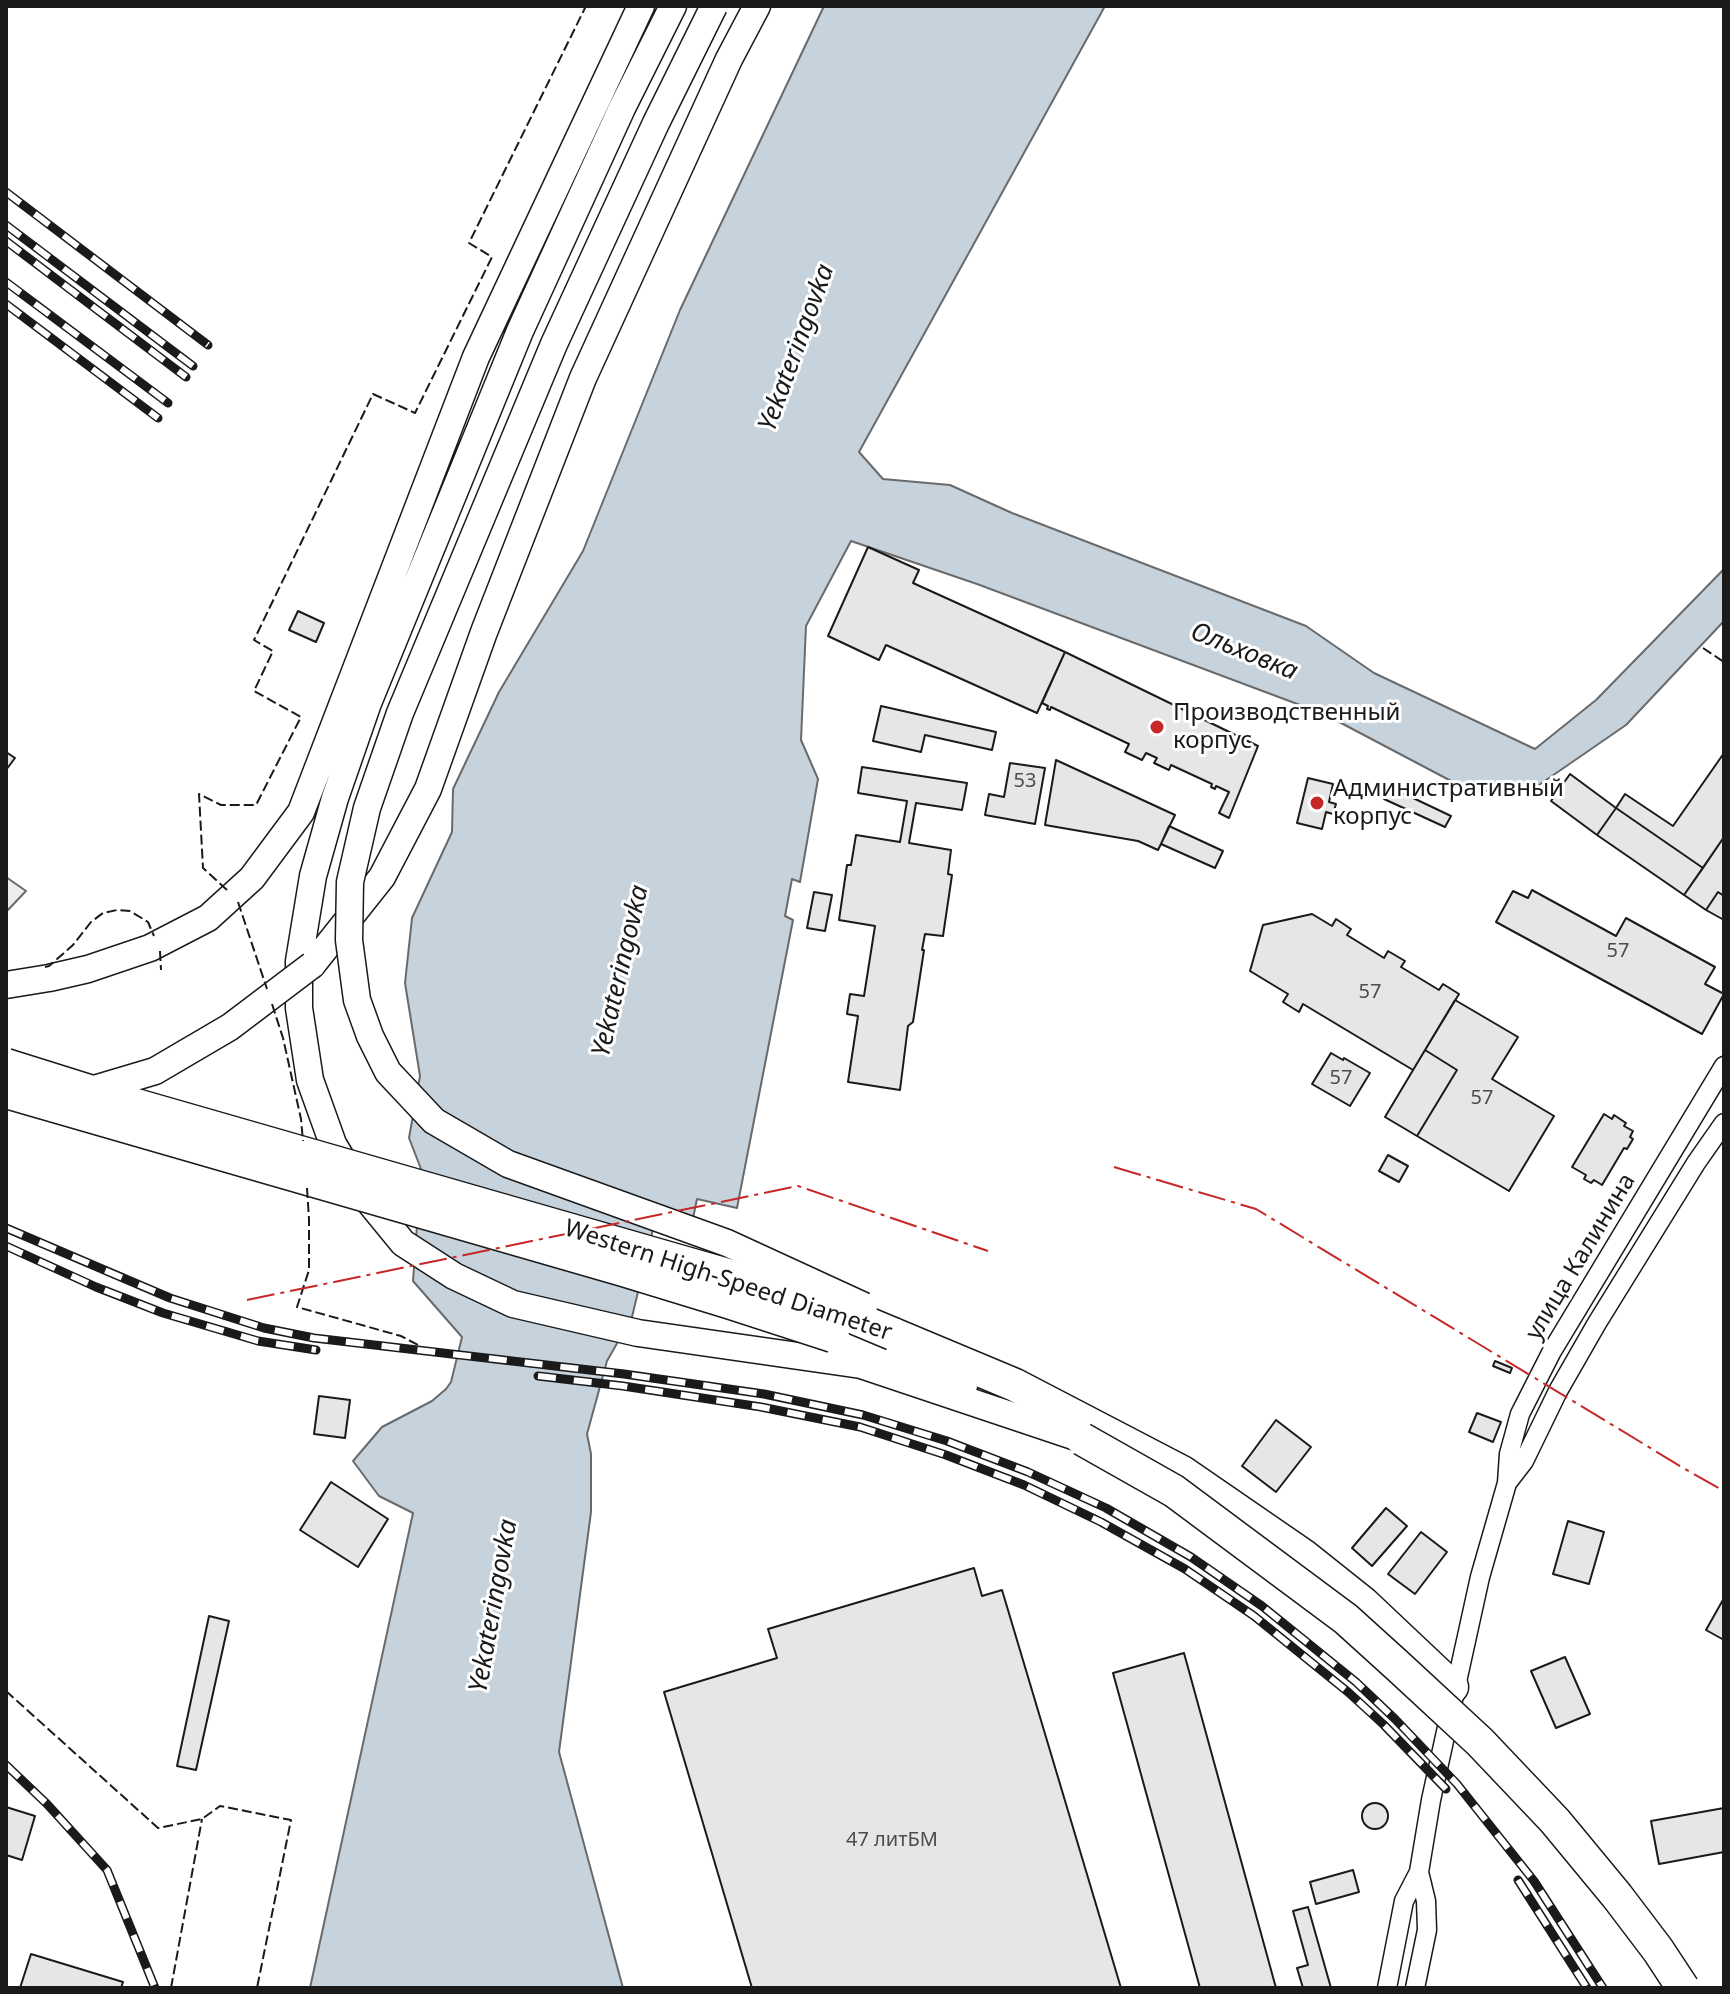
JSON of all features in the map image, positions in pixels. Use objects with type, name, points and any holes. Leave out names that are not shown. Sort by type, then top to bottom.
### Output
[{"type":"highway","name":"Western High-Speed Diameter","points":[[6,1065],[731,1276],[838,1311],[1015,1385],[1182,1472],[1304,1556],[1363,1603],[1512,1745],[1630,1884],[1706,1988]]},
{"type":"highway","name":"Western High-Speed Diameter","points":[[6,1092],[728,1302],[833,1336],[959,1384],[1082,1439],[1174,1491],[1346,1619],[1399,1667],[1480,1742],[1555,1821],[1617,1896],[1683,1988]]},
{"type":"main road","points":[[6,985],[88,969],[150,948],[208,918],[252,878],[301,812],[476,357],[641,6]]},
{"type":"main road","points":[[673,6],[622,108],[520,331],[368,703],[335,798],[313,876],[299,961],[299,1008],[310,1080],[333,1144],[362,1193],[403,1243],[454,1276],[513,1304],[638,1333],[861,1365],[1082,1439]]},
{"type":"main road","points":[[714,6],[554,344],[400,713],[367,808],[350,882],[349,940],[357,1000],[388,1072],[434,1121],[508,1164],[727,1243],[900,1323],[1015,1385]]},
{"type":"main road","points":[[6,1100],[75,1095],[155,1071],[230,1027],[312,965],[382,877],[428,789],[484,632],[583,378],[729,59],[757,6]]},
{"type":"street","name":"улица Калинина","points":[[1387,1988],[1404,1901],[1419,1872],[1431,1800],[1480,1577],[1507,1483],[1509,1454],[1520,1414],[1575,1312],[1724,1066]]},
{"type":"street","points":[[1699,1107],[1724,1088]]},
{"type":"street","name":"улица Калинина","points":[[1507,1483],[1524,1461],[1558,1391],[1597,1323],[1724,1123]]},
{"type":"street","name":"улица Калинина","points":[[1415,1988],[1427,1930],[1426,1901],[1419,1872]]},
{"type":"shaded area","points":[[6,877],[26,891],[6,912]]},
{"type":"water","points":[[824,6],[1105,6],[859,452],[883,479],[950,485],[1012,513],[1306,626],[1374,673],[1535,749],[1596,700],[1724,569],[1724,621],[1626,725],[1536,787],[1472,792],[1324,714],[977,584],[851,541],[806,626],[801,740],[818,779],[800,882],[792,879],[785,916],[793,920],[737,1208],[697,1199],[692,1223],[654,1225],[632,1317],[607,1361],[587,1434],[591,1454],[591,1512],[559,1752],[623,1988],[310,1988],[413,1513],[379,1496],[353,1461],[382,1427],[432,1401],[446,1389],[451,1382],[462,1337],[413,1281],[421,1169],[409,1138],[420,1076],[405,983],[412,918],[452,832],[453,789],[499,692],[583,551],[680,310]]},
{"type":"building","points":[[868,547],[919,570],[913,583],[1065,652],[1037,713],[886,645],[879,660],[828,636]]},
{"type":"building","points":[[298,611],[324,623],[316,642],[289,630]]},
{"type":"building","name":"Производственный корпус","points":[[1065,652],[1258,746],[1229,818],[1219,813],[1229,792],[1216,786],[1215,789],[1211,787],[1212,784],[1171,765],[1169,770],[1154,763],[1157,758],[1146,753],[1142,760],[1125,752],[1129,744],[1051,707],[1047,709],[1048,706],[1042,703]]},
{"type":"building","points":[[881,706],[996,732],[992,750],[925,735],[921,752],[873,741]]},
{"type":"building","points":[[6,752],[15,758],[6,770]]},
{"type":"building","points":[[1724,753],[1724,837],[1703,868],[1616,808],[1625,794],[1673,826]]},
{"type":"building","points":[[1056,760],[1175,815],[1158,850],[1138,841],[1045,825]]},
{"type":"building","points":[[1010,763],[1045,768],[1035,824],[985,815],[989,794],[1004,797]]},
{"type":"building","points":[[862,767],[967,783],[962,810],[916,803],[909,843],[951,850],[948,874],[952,875],[943,936],[925,934],[900,1090],[848,1082],[858,1016],[847,1014],[850,994],[864,996],[875,926],[839,920],[847,865],[851,865],[856,835],[900,842],[907,801],[858,793]]},
{"type":"building","points":[[1570,774],[1616,808],[1597,835],[1551,801]]},
{"type":"building","name":"Административный корпус","points":[[1308,778],[1333,784],[1329,802],[1336,804],[1333,814],[1326,812],[1322,829],[1297,823]]},
{"type":"building","points":[[1390,787],[1451,816],[1445,827],[1384,799]]},
{"type":"building","points":[[1616,808],[1703,868],[1684,895],[1597,835]]},
{"type":"building","points":[[1169,826],[1223,851],[1215,868],[1161,844]]},
{"type":"building","points":[[1724,837],[1724,896],[1718,892],[1706,910],[1684,895]]},
{"type":"building","points":[[1532,890],[1616,936],[1626,918],[1715,967],[1705,984],[1724,994],[1702,1034],[1496,922],[1513,891],[1528,898]]},
{"type":"building","points":[[814,892],[832,895],[825,931],[807,928]]},
{"type":"building","points":[[1718,892],[1724,896],[1724,920],[1706,910]]},
{"type":"building","points":[[1312,914],[1332,926],[1336,919],[1351,929],[1347,935],[1384,958],[1388,951],[1405,961],[1401,967],[1439,990],[1443,984],[1459,994],[1413,1070],[1303,1004],[1299,1012],[1283,1002],[1288,994],[1250,971],[1263,925]]},
{"type":"building","points":[[1455,1000],[1518,1037],[1492,1079],[1554,1116],[1509,1191],[1417,1136],[1457,1070],[1425,1050]]},
{"type":"building","points":[[1425,1050],[1457,1070],[1417,1136],[1385,1117]]},
{"type":"building","points":[[1331,1053],[1370,1073],[1350,1106],[1312,1084]]},
{"type":"building","points":[[1604,1114],[1612,1119],[1614,1115],[1626,1123],[1624,1126],[1633,1131],[1630,1137],[1633,1139],[1627,1149],[1624,1148],[1602,1185],[1584,1179],[1586,1175],[1572,1167]]},
{"type":"building","points":[[1388,1155],[1408,1166],[1399,1182],[1379,1171]]},
{"type":"building","points":[[1495,1361],[1512,1368],[1510,1373],[1493,1366]]},
{"type":"building","points":[[319,1396],[350,1400],[345,1438],[314,1434]]},
{"type":"building","points":[[1477,1413],[1501,1422],[1493,1442],[1469,1432]]},
{"type":"building","points":[[1276,1420],[1311,1447],[1276,1492],[1242,1466]]},
{"type":"building","points":[[331,1482],[388,1519],[358,1567],[300,1530]]},
{"type":"building","points":[[1386,1508],[1407,1526],[1372,1566],[1352,1548]]},
{"type":"building","points":[[1568,1521],[1604,1532],[1589,1584],[1553,1574]]},
{"type":"building","points":[[1421,1532],[1447,1552],[1415,1594],[1388,1574]]},
{"type":"building","points":[[974,1568],[982,1596],[1002,1590],[1121,1988],[752,1988],[664,1692],[777,1658],[768,1629]]},
{"type":"building","points":[[1724,1598],[1724,1640],[1706,1630]]},
{"type":"building","points":[[209,1616],[229,1621],[196,1770],[177,1766]]},
{"type":"building","points":[[1184,1653],[1276,1988],[1200,1988],[1113,1673]]},
{"type":"building","points":[[1565,1657],[1590,1714],[1556,1728],[1531,1671]]},
{"type":"building","points":[[1375,1803],[1384,1807],[1388,1816],[1384,1825],[1375,1829],[1366,1825],[1362,1816],[1366,1807]]},
{"type":"building","points":[[6,1807],[35,1816],[22,1860],[6,1855]]},
{"type":"building","points":[[1724,1808],[1724,1852],[1659,1864],[1651,1821]]},
{"type":"building","points":[[1353,1870],[1359,1892],[1316,1904],[1310,1882]]},
{"type":"building","points":[[1308,1907],[1331,1988],[1303,1988],[1297,1968],[1308,1965],[1293,1911]]},
{"type":"building","points":[[31,1954],[123,1982],[121,1988],[20,1988]]},
{"type":"railway","points":[[6,192],[208,345]]},
{"type":"railway","points":[[6,225],[193,366]]},
{"type":"railway","points":[[6,241],[186,377]]},
{"type":"railway","points":[[6,282],[168,403]]},
{"type":"railway","points":[[6,304],[158,418]]},
{"type":"railway","points":[[6,1228],[170,1298],[264,1328],[314,1338],[624,1374],[764,1394],[863,1415],[947,1441],[1028,1472],[1106,1508],[1191,1557],[1262,1606],[1356,1682],[1395,1719],[1457,1784],[1534,1881],[1603,1988]]},
{"type":"railway","points":[[6,1246],[163,1313],[258,1341],[316,1350]]},
{"type":"railway","points":[[538,1376],[761,1407],[860,1427],[1024,1485],[1101,1522],[1185,1569],[1254,1616],[1348,1692],[1446,1789]]},
{"type":"railway","points":[[6,1765],[47,1804],[107,1870],[155,1988]]},
{"type":"railway","points":[[1518,1880],[1587,1988]]},
{"type":"fence","points":[[227,890],[203,868],[199,794],[221,805],[256,805],[301,717],[254,691],[273,651],[254,640],[373,394],[415,413],[492,257],[469,243],[586,6]]},
{"type":"fence","points":[[1703,648],[1724,662]]},
{"type":"fence","points":[[238,902],[267,989]]},
{"type":"fence","points":[[45,967],[73,945],[91,922],[103,913],[130,911],[148,922],[154,936]]},
{"type":"fence","points":[[160,951],[161,970]]},
{"type":"fence","points":[[272,1004],[283,1038],[303,1141]]},
{"type":"fence","points":[[307,1188],[309,1270],[297,1307],[401,1336],[418,1345]]},
{"type":"fence","points":[[6,1691],[158,1828],[202,1819],[220,1806],[291,1820],[257,1988]]},
{"type":"fence","points":[[171,1988],[202,1819]]},
{"type":"power","points":[[1114,1167],[1256,1209],[1724,1491]]},
{"type":"power","points":[[247,1300],[798,1186],[988,1251]]},
{"type":"place","name":"Производственный корпус","points":[[1157,727]]},
{"type":"place","name":"Административный корпус","points":[[1317,803]]},
{"type":"water label","name":"Yekateringovka","points":[[797,348]]},
{"type":"water label","name":"Ольховка","points":[[1244,652]]},
{"type":"water label","name":"Yekateringovka","points":[[621,971]]},
{"type":"water label","name":"Yekateringovka","points":[[494,1606]]}]
